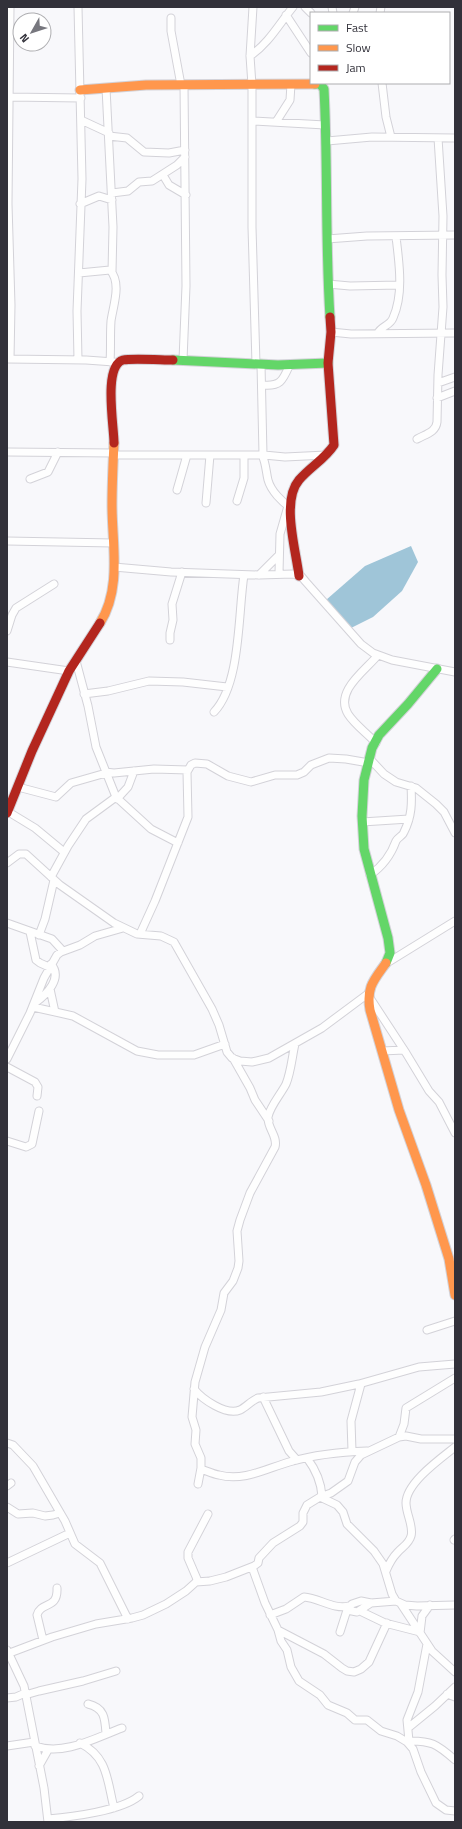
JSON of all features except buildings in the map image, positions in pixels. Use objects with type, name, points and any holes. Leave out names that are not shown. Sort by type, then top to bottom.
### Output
[{"type":"street","points":[[10,7],[8,207],[11,305],[9,359],[114,362],[123,360],[183,360],[258,364],[328,363]]},
{"type":"street","points":[[78,7],[81,120],[80,150],[82,179],[77,311],[78,360]]},
{"type":"street","points":[[253,7],[250,56],[252,85],[252,256],[258,364],[262,385],[263,455],[268,482],[272,489],[290,507],[299,576]]},
{"type":"street","points":[[250,56],[266,43],[293,7]]},
{"type":"street","points":[[286,15],[310,51]]},
{"type":"street","points":[[171,18],[171,31],[182,85],[185,153],[186,286],[183,360]]},
{"type":"street","points":[[276,122],[290,100],[291,84]]},
{"type":"street","points":[[10,97],[80,94],[106,88],[146,85],[323,84],[327,141],[326,239],[331,332],[328,363],[334,445],[326,455],[311,466],[294,487],[290,507],[280,534],[279,574]]},
{"type":"street","points":[[382,84],[386,118],[392,137]]},
{"type":"street","points":[[64,852],[35,828],[7,812],[32,751],[69,671],[106,613],[113,589],[114,566],[112,505],[114,454],[111,381],[114,362],[111,322],[116,293],[115,281],[112,272],[112,196],[106,88]]},
{"type":"street","points":[[81,120],[109,134],[127,138],[144,152],[185,153]]},
{"type":"street","points":[[252,121],[326,125]]},
{"type":"street","points":[[327,141],[372,137],[455,138]]},
{"type":"street","points":[[417,439],[436,428],[443,307],[442,198],[438,138]]},
{"type":"street","points":[[80,204],[99,196],[112,196],[128,192],[139,182],[152,181],[163,175],[185,153]]},
{"type":"street","points":[[163,175],[170,184],[186,195]]},
{"type":"street","points":[[326,239],[455,235]]},
{"type":"street","points":[[378,333],[381,328],[390,323],[397,306],[398,285],[396,237]]},
{"type":"street","points":[[79,273],[101,270],[110,270],[112,272]]},
{"type":"street","points":[[328,284],[350,286],[398,285]]},
{"type":"street","points":[[331,332],[455,333]]},
{"type":"street","points":[[262,385],[276,385],[279,383],[290,364]]},
{"type":"street","points":[[438,383],[455,377]]},
{"type":"street","points":[[437,398],[455,391]]},
{"type":"street","points":[[7,452],[263,455],[285,457],[326,455]]},
{"type":"street","points":[[30,479],[48,472],[58,452]]},
{"type":"street","points":[[177,490],[187,454]]},
{"type":"street","points":[[206,503],[210,455]]},
{"type":"street","points":[[237,501],[244,478],[244,455]]},
{"type":"street","points":[[7,541],[113,542]]},
{"type":"street","points":[[259,575],[279,555]]},
{"type":"street","points":[[114,566],[182,572],[244,575],[293,574],[299,576],[362,644],[373,653],[392,660],[455,672]]},
{"type":"street","points":[[170,640],[173,598],[182,572]]},
{"type":"street","points":[[214,712],[221,703],[234,664],[244,575]]},
{"type":"street","points":[[7,609],[15,609],[54,584]]},
{"type":"street","points":[[7,631],[15,609]]},
{"type":"street","points":[[376,743],[347,712],[345,698],[350,686],[378,655]]},
{"type":"street","points":[[76,661],[96,747],[116,798],[151,829],[178,843]]},
{"type":"street","points":[[7,662],[69,671]]},
{"type":"street","points":[[437,669],[388,726],[376,743],[369,761],[362,801],[362,822],[364,845],[370,875],[379,903],[390,950],[388,960],[373,981],[369,995],[370,1010],[399,1110],[452,1264],[455,1295]]},
{"type":"street","points":[[84,694],[108,691],[149,681],[170,681],[227,687]]},
{"type":"street","points":[[18,788],[56,797],[71,783],[105,772],[114,773],[154,769],[188,770],[196,763],[207,764],[228,776],[251,782],[268,776],[287,774],[297,776],[311,765],[329,758],[346,758],[369,761],[396,782],[412,786],[421,792],[444,812],[455,833]]},
{"type":"street","points":[[140,934],[155,901],[188,817],[188,770]]},
{"type":"street","points":[[39,935],[45,919],[52,878],[64,852],[86,819],[116,798],[128,787],[134,771]]},
{"type":"street","points":[[370,875],[377,870],[392,853],[397,840],[405,831],[412,813],[412,786]]},
{"type":"street","points":[[362,822],[409,819]]},
{"type":"street","points":[[7,863],[23,853],[52,878],[109,920],[123,928],[140,934],[161,936],[174,942],[212,1009],[228,1052],[250,1088],[255,1100],[269,1121],[276,1143],[250,1193],[240,1220],[237,1231],[238,1268],[233,1281],[224,1293],[221,1310],[205,1347],[194,1389],[192,1417],[196,1430],[195,1444],[200,1458],[201,1469],[198,1484]]},
{"type":"street","points":[[384,965],[455,921]]},
{"type":"street","points":[[7,923],[52,940],[63,951]]},
{"type":"street","points":[[7,1059],[33,1006],[50,965],[63,951],[80,945],[95,936],[123,928]]},
{"type":"street","points":[[30,932],[36,960],[40,963],[50,965],[57,973],[50,989],[33,1006]]},
{"type":"street","points":[[50,989],[55,1012]]},
{"type":"street","points":[[233,1058],[240,1061],[252,1062],[269,1058],[322,1028],[369,995]]},
{"type":"street","points":[[369,995],[429,1091],[439,1102],[455,1133]]},
{"type":"street","points":[[33,1006],[79,1018],[137,1050],[158,1055],[194,1055],[225,1044]]},
{"type":"street","points":[[269,1121],[270,1112],[286,1084],[290,1073],[295,1044]]},
{"type":"street","points":[[382,1051],[404,1050]]},
{"type":"street","points":[[7,1067],[35,1082],[38,1087],[37,1096]]},
{"type":"street","points":[[7,1141],[26,1146],[32,1144],[39,1111]]},
{"type":"street","points":[[427,1330],[455,1321]]},
{"type":"street","points":[[194,1389],[209,1403],[236,1411],[242,1409],[252,1400],[263,1397],[321,1392],[361,1384],[419,1367],[455,1364]]},
{"type":"street","points":[[399,1437],[404,1424],[406,1408],[455,1378]]},
{"type":"street","points":[[352,1452],[352,1421],[361,1384]]},
{"type":"street","points":[[263,1397],[289,1451],[297,1460]]},
{"type":"street","points":[[138,1796],[128,1804],[114,1808],[48,1821],[24,1686],[7,1652],[96,1624],[143,1615],[166,1604],[196,1582],[210,1581],[252,1567],[258,1563],[259,1558],[273,1543],[300,1526],[303,1522],[303,1513],[307,1505],[321,1496],[332,1492],[348,1481],[355,1462],[361,1455],[399,1437],[406,1436],[421,1439],[455,1439]]},
{"type":"street","points":[[7,1442],[33,1466],[76,1544],[100,1563],[128,1619]]},
{"type":"street","points":[[386,1570],[393,1557],[408,1542],[412,1535],[406,1502],[408,1492],[426,1472],[455,1447]]},
{"type":"street","points":[[201,1469],[218,1475],[246,1475],[268,1470],[297,1460],[371,1450]]},
{"type":"street","points":[[307,1458],[316,1470],[321,1496]]},
{"type":"street","points":[[319,1480],[332,1492],[338,1506],[343,1512],[347,1524],[374,1551],[386,1570],[392,1594],[427,1644],[432,1651],[455,1672]]},
{"type":"street","points":[[321,1496],[338,1506]]},
{"type":"street","points":[[7,1507],[18,1514],[33,1513],[45,1516],[60,1513]]},
{"type":"street","points":[[196,1582],[197,1579],[188,1558],[188,1552],[208,1514]]},
{"type":"street","points":[[7,1563],[70,1533]]},
{"type":"street","points":[[252,1567],[257,1584],[278,1630],[281,1641],[287,1650],[291,1666],[299,1681],[320,1695],[328,1705],[347,1713],[355,1720],[367,1720],[381,1731],[407,1741],[435,1744],[455,1760]]},
{"type":"street","points":[[43,1640],[37,1615],[40,1609],[54,1603],[57,1588]]},
{"type":"street","points":[[270,1615],[286,1609],[304,1597],[321,1600],[340,1608],[348,1608],[361,1601],[371,1603],[398,1602],[417,1606],[455,1605]]},
{"type":"street","points":[[348,1608],[352,1612],[360,1611],[371,1603]]},
{"type":"street","points":[[420,1633],[422,1616],[430,1605]]},
{"type":"street","points":[[340,1632],[348,1608]]},
{"type":"street","points":[[360,1611],[387,1623],[420,1633]]},
{"type":"street","points":[[278,1630],[324,1654],[342,1668],[354,1672],[361,1669],[368,1662],[387,1623]]},
{"type":"street","points":[[427,1644],[418,1692],[407,1720],[407,1741],[413,1749],[421,1772],[436,1803],[446,1810],[455,1811]]},
{"type":"street","points":[[7,1698],[77,1683],[116,1671]]},
{"type":"street","points":[[408,1728],[455,1687]]},
{"type":"street","points":[[447,1694],[455,1697]]},
{"type":"street","points":[[88,1704],[101,1710],[104,1714],[106,1734]]},
{"type":"street","points":[[7,1746],[35,1744],[48,1750],[62,1750],[122,1728]]},
{"type":"street","points":[[80,1743],[100,1758],[106,1773],[114,1808]]},
{"type":"street","points":[[39,1766],[48,1750]]},
{"type":"water","points":[[411,546],[418,562],[402,591],[373,617],[349,629],[326,600],[365,566]]},
{"type":"traffic: fast","points":[[315,84],[320,84],[324,89],[330,317]]},
{"type":"traffic: fast","points":[[173,360],[278,365],[328,363]]},
{"type":"traffic: fast","points":[[386,963],[390,953],[388,938],[364,849],[362,816],[364,780],[372,748],[379,735],[408,704],[437,669]]},
{"type":"traffic: slow","points":[[80,90],[146,85],[315,84]]},
{"type":"traffic: slow","points":[[100,623],[107,609],[113,581],[114,550],[112,482],[114,443]]},
{"type":"traffic: slow","points":[[386,963],[372,984],[369,995],[370,1010],[399,1110],[426,1185],[449,1259],[455,1295]]},
{"type":"traffic: jam","points":[[299,576],[291,526],[291,500],[294,489],[299,480],[326,455],[334,445],[328,363],[331,332],[330,317]]},
{"type":"traffic: jam","points":[[114,443],[111,384],[113,373],[117,365],[123,360],[127,359],[173,360]]},
{"type":"traffic: jam","points":[[7,813],[32,751],[69,671],[100,623]]}]
